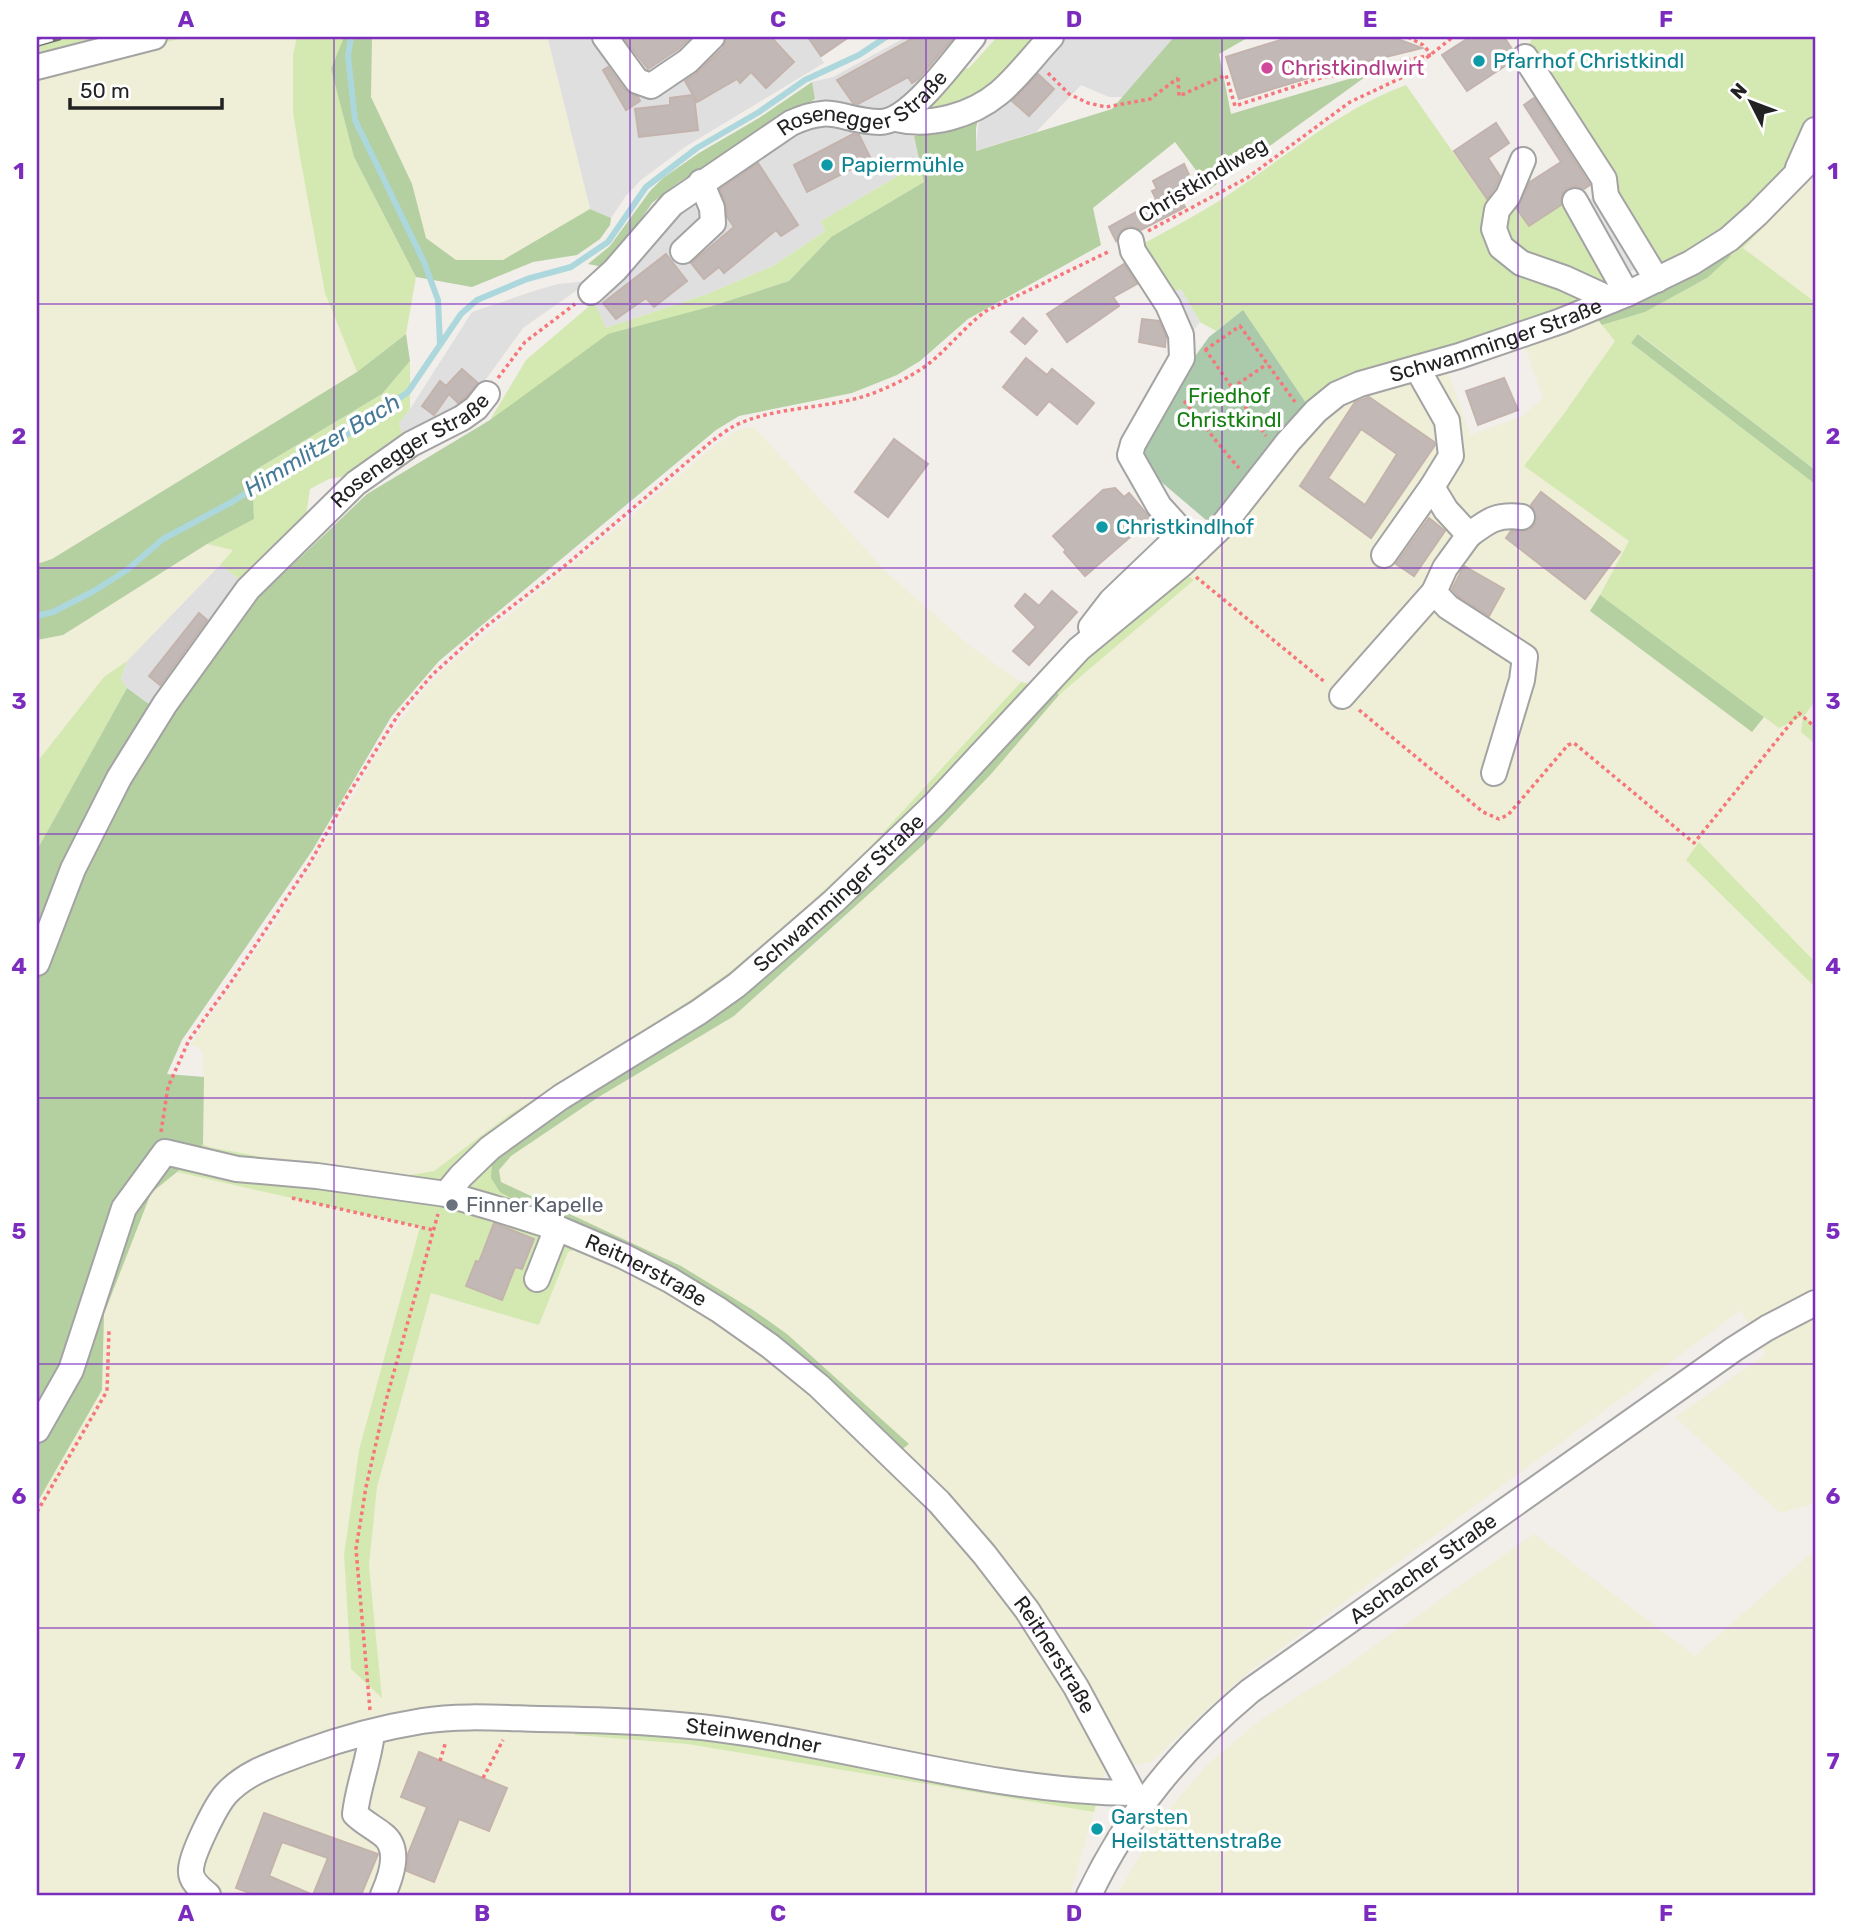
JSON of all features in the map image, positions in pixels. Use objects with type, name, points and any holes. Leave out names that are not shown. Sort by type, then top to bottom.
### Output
[{"type":"street","points":[[37,67],[154,37]]},
{"type":"street","points":[[605,37],[637,81],[651,86],[688,61],[712,37]]},
{"type":"street","name":"Rosenegger Straße","points":[[591,292],[615,270],[672,204],[701,182],[806,116],[822,112],[881,122],[896,119],[908,110],[973,37]]},
{"type":"street","points":[[896,119],[913,123],[946,119],[974,108],[999,93],[1051,37]]},
{"type":"street","points":[[1525,57],[1604,179],[1606,196],[1657,280]]},
{"type":"street","points":[[1794,177],[1815,130]]},
{"type":"street","name":"Schwamminger Straße","points":[[446,1194],[490,1148],[561,1097],[699,1012],[775,954],[907,832],[1079,649],[1187,549],[1239,507],[1288,442],[1316,411],[1337,394],[1360,384],[1560,321],[1691,263],[1728,239],[1757,215],[1815,155]]},
{"type":"street","points":[[1523,160],[1508,196],[1497,210],[1494,229],[1501,247],[1521,263],[1619,297]]},
{"type":"street","points":[[683,251],[713,223],[712,208],[701,182]]},
{"type":"street","points":[[1575,201],[1619,297]]},
{"type":"street","points":[[1131,241],[1133,251],[1168,305],[1181,335],[1182,358],[1133,444],[1130,455],[1187,549]]},
{"type":"street","points":[[1384,555],[1432,488],[1451,456],[1447,421],[1417,368]]},
{"type":"street","name":"Rosenegger Straße","points":[[37,963],[74,869],[119,778],[165,704],[248,589],[356,483],[411,444],[462,418],[476,408],[487,394]]},
{"type":"street","points":[[1432,488],[1446,510],[1469,535]]},
{"type":"street","points":[[1342,696],[1434,592],[1444,568],[1469,535],[1488,520],[1504,515],[1522,517]]},
{"type":"street","points":[[1434,592],[1448,607],[1525,657],[1522,680],[1494,773]]},
{"type":"street","points":[[37,1430],[71,1370],[124,1208],[165,1152]]},
{"type":"street","name":"Reitnerstraße","points":[[165,1152],[237,1169],[317,1176],[446,1194],[557,1228],[659,1274],[719,1310],[770,1346],[819,1386],[939,1502],[984,1554],[1027,1610],[1076,1687],[1138,1797]]},
{"type":"street","points":[[537,1279],[557,1228]]},
{"type":"street","name":"Aschacher Straße","points":[[1089,1895],[1138,1797],[1194,1741],[1251,1691],[1734,1349],[1815,1303]]},
{"type":"street","name":"Steinwendner","points":[[208,1895],[195,1884],[190,1870],[221,1799],[235,1784],[256,1771],[330,1742],[423,1721],[510,1718],[670,1724],[745,1733],[1017,1783],[1138,1797]]},
{"type":"street","points":[[372,1733],[370,1754],[357,1793],[355,1814],[384,1835],[393,1849],[391,1878],[383,1895]]},
{"type":"path","points":[[1408,37],[1423,45],[1432,55]]},
{"type":"path","name":"Christkindlweg","points":[[165,1152],[161,1133],[168,1087],[189,1040],[310,863],[384,736],[432,675],[484,628],[567,564],[712,440],[734,426],[781,413],[825,407],[866,396],[898,382],[928,365],[986,312],[1131,241],[1247,178],[1350,102],[1401,78],[1453,37]]},
{"type":"path","points":[[1030,61],[1042,72],[1050,73],[1069,94],[1088,103],[1106,107],[1150,99],[1178,79],[1179,96],[1226,75],[1236,106],[1317,79],[1432,55]]},
{"type":"path","name":"Rosenegger Straße","points":[[487,394],[525,342],[591,292]]},
{"type":"path","points":[[1198,360],[1205,349],[1240,326],[1296,404]]},
{"type":"path","points":[[1205,349],[1268,439],[1275,430]]},
{"type":"path","points":[[1232,388],[1267,364]]},
{"type":"path","points":[[1181,398],[1206,427],[1214,441],[1241,470]]},
{"type":"path","points":[[1187,549],[1342,696],[1483,812],[1499,819],[1508,815],[1568,745],[1574,743],[1693,844],[1799,713],[1815,727]]},
{"type":"path","points":[[372,1733],[356,1549],[366,1487],[386,1404],[433,1230],[446,1194]]},
{"type":"path","points":[[288,1197],[433,1230]]},
{"type":"path","points":[[37,1513],[107,1391],[109,1329]]},
{"type":"path","points":[[483,1778],[507,1734],[510,1718]]},
{"type":"shaded area","points":[[557,37],[808,37],[824,63],[685,147],[641,180],[611,218],[590,209],[548,40]]},
{"type":"shaded area","points":[[906,37],[962,37],[916,88],[887,110],[873,113],[815,99],[812,82],[833,77]]},
{"type":"shaded area","points":[[1054,37],[1174,37],[1123,97],[1109,97],[1081,85],[1036,132],[975,151],[980,112]]},
{"type":"shaded area","points":[[814,124],[914,136],[920,163],[821,221],[825,231],[773,266],[707,294],[606,328],[594,303],[668,219],[782,141]]},
{"type":"shaded area","points":[[1601,193],[1640,266],[1626,274],[1587,201]]},
{"type":"shaded area","points":[[590,281],[523,328],[481,386],[462,406],[403,439],[399,423],[472,312],[558,284]]},
{"type":"shaded area","points":[[1181,289],[1200,322],[1189,336],[1168,294]]},
{"type":"shaded area","points":[[220,565],[242,581],[154,708],[127,688],[121,679],[127,661]]},
{"type":"green space","points":[[37,37],[187,37],[37,75]]},
{"type":"green space","points":[[187,37],[297,37],[293,55],[293,112],[300,157],[325,293],[357,372],[52,559],[37,564],[37,75]]},
{"type":"green space","points":[[297,37],[344,37],[331,69],[354,157],[416,277],[406,334],[357,372],[325,293],[300,157],[293,112],[293,55]]},
{"type":"green space","points":[[344,37],[372,37],[371,97],[412,184],[426,238],[456,260],[503,260],[590,209],[611,218],[610,225],[600,239],[577,255],[533,262],[472,287],[416,277],[354,157],[331,69]]},
{"type":"green space","points":[[372,37],[557,37],[548,40],[590,209],[503,260],[456,260],[426,237],[412,184],[371,97]]},
{"type":"green space","points":[[997,37],[1037,37],[987,94],[913,115],[955,70],[969,68]]},
{"type":"green space","points":[[1174,37],[1249,37],[1219,54],[1231,114],[1372,72],[1210,189],[1175,142],[1093,208],[1101,245],[968,319],[920,361],[897,375],[852,393],[739,416],[716,430],[439,661],[391,717],[312,851],[182,1040],[167,1074],[204,1077],[203,1144],[177,1172],[151,1193],[104,1314],[102,1390],[37,1503],[37,850],[127,688],[165,716],[261,595],[367,494],[490,420],[608,334],[709,307],[789,281],[831,237],[924,182],[914,136],[944,130],[980,112],[976,128],[976,151],[1112,109]]},
{"type":"green space","points":[[1532,37],[1815,37],[1815,173],[1743,248],[1815,302],[1815,470],[1639,334],[1631,343],[1815,484],[1815,701],[1804,716],[1815,725],[1815,744],[1801,732],[1803,716],[1779,728],[1600,595],[1629,541],[1524,466],[1615,341],[1602,325],[1645,312],[1707,278],[1667,285],[1528,50]]},
{"type":"green space","points":[[812,82],[815,99],[679,182],[652,203],[608,268],[588,264],[610,246],[650,191],[663,178]]},
{"type":"green space","points":[[1406,85],[1488,202],[1504,191],[1529,226],[1569,199],[1609,280],[1591,303],[1339,385],[1306,403],[1243,311],[1216,331],[1200,322],[1181,289],[1168,294],[1139,246],[1219,201],[1356,108]]},
{"type":"green space","points":[[920,163],[924,182],[831,237],[789,281],[709,307],[490,420],[526,360],[594,302],[606,328],[707,294],[773,266],[825,231],[821,221]]},
{"type":"green space","points":[[1815,173],[1815,302],[1742,248]]},
{"type":"green space","points":[[1727,251],[1731,256],[1707,278],[1645,312],[1602,325],[1595,316]]},
{"type":"green space","name":"Friedhof Christkindl","points":[[1243,310],[1306,403],[1212,525],[1133,458],[1172,388],[1209,337]]},
{"type":"green space","points":[[1595,316],[1615,341],[1525,466],[1630,541],[1601,596],[1804,716],[1801,732],[1815,744],[1815,962],[1699,843],[1686,860],[1815,987],[1815,1503],[1780,1513],[1675,1417],[1766,1355],[1741,1310],[1250,1671],[1151,1762],[1105,1771],[1102,1782],[966,1766],[575,1711],[576,1735],[687,1744],[1094,1812],[1070,1895],[37,1895],[37,1503],[102,1390],[104,1314],[151,1193],[177,1172],[421,1227],[359,1450],[344,1555],[351,1669],[382,1696],[369,1566],[377,1487],[430,1293],[539,1324],[568,1252],[577,1249],[667,1292],[734,1335],[816,1399],[901,1450],[909,1444],[787,1334],[681,1266],[501,1182],[499,1169],[511,1156],[597,1098],[734,1016],[817,942],[923,845],[992,773],[1059,695],[1194,580],[1185,574],[1302,439],[1344,401],[1447,369],[1470,435],[1523,416],[1543,398],[1524,344]]},
{"type":"green space","points":[[406,334],[410,361],[382,394],[252,472],[254,519],[207,544],[63,635],[37,640],[37,564],[52,559],[357,372]]},
{"type":"green space","points":[[1638,334],[1815,470],[1815,484],[1631,343]]},
{"type":"green space","points":[[410,361],[410,409],[399,423],[403,439],[352,475],[329,479],[310,489],[306,516],[285,539],[261,558],[242,581],[220,565],[233,550],[207,544],[254,519],[252,472],[382,394]]},
{"type":"green space","points":[[754,427],[888,574],[970,646],[1021,682],[868,849],[789,923],[727,974],[686,1003],[509,1115],[434,1171],[405,1176],[316,1167],[203,1144],[203,1051],[191,1044],[276,922],[379,751],[417,699],[440,673],[469,648],[717,444],[738,430]]},
{"type":"green space","points":[[207,544],[234,550],[127,661],[104,677],[37,762],[37,640],[63,635]]},
{"type":"green space","points":[[1185,574],[1194,580],[1059,695],[1055,691],[849,900],[504,1149],[491,1178],[677,1274],[766,1328],[812,1365],[816,1399],[734,1335],[667,1292],[577,1249],[568,1252],[539,1325],[431,1293],[377,1487],[369,1566],[382,1698],[351,1669],[344,1555],[359,1450],[420,1227],[177,1172],[203,1144],[316,1167],[405,1176],[434,1171],[509,1115],[727,974],[789,923],[868,849],[1021,682],[1055,690],[1093,650]]},
{"type":"green space","points":[[1600,595],[1764,717],[1752,732],[1590,611]]},
{"type":"green space","points":[[127,661],[121,679],[127,688],[37,850],[37,762],[104,677]]},
{"type":"green space","points":[[1054,690],[1059,695],[992,773],[923,845],[734,1016],[597,1098],[511,1156],[499,1170],[501,1182],[681,1266],[753,1310],[787,1334],[909,1444],[901,1450],[812,1365],[766,1328],[677,1274],[536,1212],[500,1192],[491,1178],[492,1165],[504,1149],[556,1112],[697,1026]]},
{"type":"green space","points":[[1815,701],[1815,725],[1804,716]]},
{"type":"green space","points":[[1699,842],[1815,962],[1815,987],[1686,860]]},
{"type":"green space","points":[[1534,1534],[1695,1656],[1815,1550],[1815,1895],[1117,1895],[1161,1819],[1207,1765],[1263,1718],[1336,1673]]},
{"type":"green space","points":[[575,1711],[966,1766],[1102,1782],[1094,1812],[687,1744],[575,1735]]},
{"type":"building","points":[[623,37],[691,37],[648,69]]},
{"type":"building","points":[[726,37],[771,37],[794,62],[766,88],[751,72],[740,83],[737,79],[697,102],[694,96],[698,130],[639,137],[635,109],[670,105],[670,98],[693,95],[685,81],[723,48]]},
{"type":"building","points":[[808,37],[849,37],[821,56]]},
{"type":"building","points":[[915,37],[954,37],[912,83],[908,77],[858,104],[853,103],[837,80]]},
{"type":"building","points":[[1290,37],[1392,37],[1422,48],[1308,76],[1309,78],[1239,99],[1226,57]]},
{"type":"building","name":"Pfarrhof Christkindl","points":[[1470,37],[1504,37],[1512,49],[1511,62],[1467,91],[1442,55]]},
{"type":"building","points":[[608,67],[625,90],[640,101],[626,110],[603,70]]},
{"type":"building","points":[[1038,74],[1054,89],[1029,116],[1012,101]]},
{"type":"building","points":[[1534,98],[1590,185],[1584,189],[1576,186],[1567,188],[1562,194],[1561,205],[1529,226],[1517,209],[1530,182],[1561,162],[1524,105]]},
{"type":"building","points":[[1496,123],[1509,143],[1488,158],[1500,176],[1487,199],[1454,151]]},
{"type":"building","name":"Papiermühle","points":[[853,134],[859,135],[871,159],[807,192],[794,165]]},
{"type":"building","points":[[758,163],[798,225],[781,236],[776,230],[724,273],[719,267],[704,279],[691,263],[734,227],[727,217],[726,203],[720,189]]},
{"type":"building","points":[[1184,164],[1191,179],[1175,188],[1185,207],[1141,230],[1129,226],[1122,229],[1116,241],[1109,227],[1149,205],[1156,199],[1152,191],[1157,189],[1153,181]]},
{"type":"building","points":[[666,254],[687,281],[654,307],[646,298],[616,319],[603,303]]},
{"type":"building","points":[[1124,264],[1137,284],[1113,297],[1119,306],[1067,342],[1047,314]]},
{"type":"building","points":[[1023,318],[1037,331],[1025,344],[1011,332]]},
{"type":"building","points":[[1142,319],[1159,321],[1166,337],[1165,347],[1139,342]]},
{"type":"building","points":[[1026,358],[1047,375],[1052,369],[1094,403],[1077,424],[1049,401],[1037,415],[1003,387]]},
{"type":"building","points":[[462,369],[478,383],[466,397],[458,403],[449,394],[434,415],[422,406],[440,381],[446,386]]},
{"type":"building","points":[[1504,378],[1518,410],[1478,425],[1466,391]]},
{"type":"building","points":[[1369,397],[1435,445],[1371,538],[1300,486],[1355,402]],"holes":[[[1361,429],[1397,454],[1365,505],[1328,478]]]},
{"type":"building","points":[[894,439],[928,464],[888,517],[855,492]]},
{"type":"building","name":"Christkindlhof","points":[[1115,488],[1124,497],[1129,493],[1151,519],[1085,576],[1053,536],[1103,490]]},
{"type":"building","points":[[1541,492],[1620,552],[1585,599],[1506,538],[1511,531],[1528,531],[1534,526],[1537,518],[1531,505]]},
{"type":"building","points":[[1429,518],[1445,531],[1414,576],[1396,564]]},
{"type":"building","points":[[1464,566],[1504,589],[1489,616],[1458,596],[1452,589]]},
{"type":"building","points":[[1052,591],[1077,612],[1029,665],[1013,651],[1036,627],[1015,606],[1025,594],[1039,606]]},
{"type":"building","points":[[199,613],[207,620],[160,685],[149,676]]},
{"type":"building","points":[[494,1223],[534,1239],[522,1269],[515,1267],[502,1300],[466,1286],[476,1261],[479,1262]]},
{"type":"building","points":[[419,1752],[507,1788],[489,1831],[459,1819],[434,1882],[407,1871],[408,1854],[427,1807],[401,1797]]},
{"type":"building","points":[[264,1813],[378,1854],[361,1895],[313,1895],[255,1895],[236,1888]],"holes":[[[282,1842],[328,1858],[313,1895],[269,1876]]]},
{"type":"waterway","points":[[351,37],[348,56],[355,120],[424,262],[438,300],[440,344]]},
{"type":"waterway","name":"Himmlitzer Bach","points":[[37,616],[53,612],[94,591],[127,570],[163,539],[272,477],[314,457],[345,436],[408,392],[461,314],[477,300],[527,279],[571,267],[608,242],[646,187],[697,148],[759,112],[805,80],[859,55],[886,37]]},
{"type":"railway","points":[[37,43],[58,37]]},
{"type":"place","name":"Pfarrhof Christkindl","points":[[1479,61]]},
{"type":"place","name":"Christkindlwirt","points":[[1267,68]]},
{"type":"place","name":"Papiermühle","points":[[827,165]]},
{"type":"place","name":"Christkindlhof","points":[[1102,527]]},
{"type":"place","name":"Finner Kapelle","points":[[452,1205]]},
{"type":"place","name":"Garsten Heilstättenstraße","points":[[1097,1829]]}]
